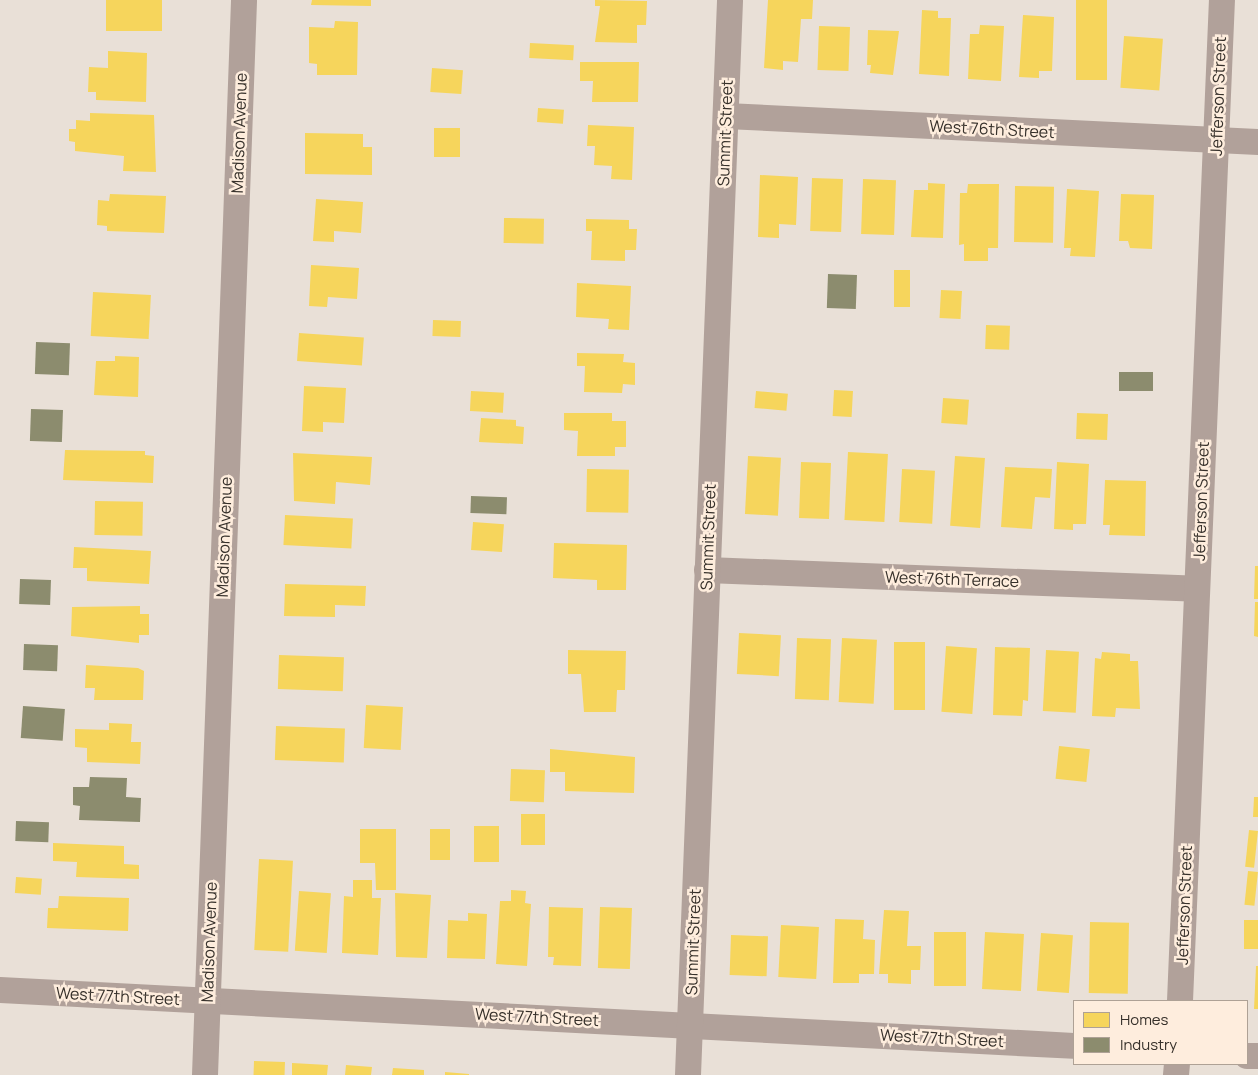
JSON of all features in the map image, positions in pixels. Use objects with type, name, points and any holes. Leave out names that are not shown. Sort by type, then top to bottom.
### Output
[{"type":"street","name":"Madison Avenue","points":[[205,1075],[206,1000],[244,0]]},
{"type":"street","name":"Summit Street","points":[[688,1075],[730,0]]},
{"type":"street","name":"Jefferson Street","points":[[1180,1000],[1222,0]]},
{"type":"street","name":"West 76th Street","points":[[726,116],[1258,142]]},
{"type":"street","name":"West 76th Terrace","points":[[707,570],[1197,589]]},
{"type":"street","name":"West 77th Street","points":[[0,990],[690,1024],[1073,1046]]},
{"type":"building: Homes","points":[[106,0],[162,0],[162,31],[106,31]]},
{"type":"building: Homes","points":[[312,0],[371,0],[371,6],[311,5]]},
{"type":"building: Homes","points":[[595,0],[647,1],[646,25],[637,25],[637,43],[595,42],[600,6],[595,6]]},
{"type":"building: Homes","points":[[768,0],[813,0],[812,19],[801,19],[798,62],[783,61],[783,70],[764,68]]},
{"type":"building: Homes","points":[[1076,0],[1107,0],[1107,80],[1076,80]]},
{"type":"building: Homes","points":[[922,10],[938,11],[938,18],[951,18],[949,76],[919,74]]},
{"type":"building: Homes","points":[[1023,15],[1054,17],[1052,71],[1039,71],[1039,78],[1019,77]]},
{"type":"building: Homes","points":[[335,21],[358,22],[357,75],[317,75],[317,64],[309,63],[309,27],[334,28]]},
{"type":"building: Homes","points":[[980,25],[1004,26],[1001,81],[968,79],[970,34],[979,34]]},
{"type":"building: Homes","points":[[819,26],[850,27],[848,71],[817,70]]},
{"type":"building: Homes","points":[[868,30],[899,31],[893,75],[870,73],[871,65],[867,65]]},
{"type":"building: Homes","points":[[1124,36],[1163,39],[1159,91],[1120,88]]},
{"type":"building: Homes","points":[[530,43],[574,45],[573,60],[529,58]]},
{"type":"building: Homes","points":[[108,51],[147,53],[146,102],[96,100],[96,92],[88,92],[89,67],[108,68]]},
{"type":"building: Homes","points":[[580,62],[639,62],[638,102],[592,102],[593,81],[580,81]]},
{"type":"building: Homes","points":[[432,68],[463,70],[461,94],[430,92]]},
{"type":"building: Homes","points":[[538,108],[564,110],[563,124],[537,122]]},
{"type":"building: Homes","points":[[90,113],[154,115],[156,172],[123,171],[124,156],[75,151],[75,142],[69,141],[69,129],[76,129],[76,120],[90,121]]},
{"type":"building: Homes","points":[[588,125],[634,127],[632,180],[611,179],[612,166],[594,165],[595,146],[587,146]]},
{"type":"building: Homes","points":[[434,128],[460,128],[460,157],[434,157]]},
{"type":"building: Homes","points":[[305,133],[363,134],[363,147],[372,147],[372,175],[305,174]]},
{"type":"building: Homes","points":[[760,175],[798,177],[796,225],[779,224],[779,238],[758,237]]},
{"type":"building: Homes","points":[[812,178],[843,179],[841,232],[810,231]]},
{"type":"building: Homes","points":[[863,179],[896,180],[894,235],[861,234]]},
{"type":"building: Homes","points":[[928,183],[945,184],[943,238],[911,237],[914,190],[928,190]]},
{"type":"building: Homes","points":[[968,184],[999,184],[998,248],[988,248],[988,261],[964,261],[964,244],[959,245],[960,193],[967,193]]},
{"type":"building: Homes","points":[[1015,186],[1054,187],[1053,243],[1014,242]]},
{"type":"building: Homes","points":[[1067,189],[1099,191],[1095,257],[1070,256],[1071,248],[1064,248]]},
{"type":"building: Homes","points":[[110,194],[166,196],[164,233],[107,231],[107,226],[97,225],[98,200],[109,201]]},
{"type":"building: Homes","points":[[1121,194],[1154,195],[1152,249],[1130,248],[1128,241],[1119,241]]},
{"type":"building: Homes","points":[[316,199],[363,202],[361,233],[334,231],[334,242],[313,241]]},
{"type":"building: Homes","points":[[504,218],[544,219],[544,244],[504,243]]},
{"type":"building: Homes","points":[[586,219],[629,220],[629,229],[637,229],[636,250],[625,250],[625,261],[591,260],[592,231],[586,231]]},
{"type":"building: Homes","points":[[311,265],[359,268],[357,299],[328,297],[327,307],[309,306]]},
{"type":"building: Homes","points":[[894,270],[910,270],[910,307],[894,307]]},
{"type":"building: Homes","points":[[577,283],[631,286],[629,330],[608,329],[609,319],[576,317]]},
{"type":"building: Homes","points":[[941,290],[962,291],[961,319],[940,318]]},
{"type":"building: Homes","points":[[93,292],[151,295],[149,339],[91,336]]},
{"type":"building: Homes","points":[[433,320],[461,321],[460,337],[432,336]]},
{"type":"building: Homes","points":[[986,325],[1010,326],[1009,350],[985,349]]},
{"type":"building: Homes","points":[[299,333],[364,338],[362,365],[297,361]]},
{"type":"building: Homes","points":[[577,353],[624,354],[623,362],[635,363],[635,385],[623,384],[622,393],[584,392],[585,366],[577,366]]},
{"type":"building: Homes","points":[[115,356],[139,357],[138,397],[94,395],[96,361],[115,361]]},
{"type":"building: Homes","points":[[304,386],[346,388],[344,423],[323,422],[323,432],[302,431]]},
{"type":"building: Homes","points":[[834,390],[853,391],[852,417],[833,416]]},
{"type":"building: Homes","points":[[471,391],[504,393],[503,413],[470,411]]},
{"type":"building: Homes","points":[[756,391],[788,394],[786,411],[755,408]]},
{"type":"building: Homes","points":[[943,398],[969,400],[967,425],[941,423]]},
{"type":"building: Homes","points":[[564,413],[612,413],[612,421],[626,421],[626,447],[615,447],[615,456],[577,456],[578,431],[564,430]]},
{"type":"building: Homes","points":[[1077,413],[1108,414],[1107,440],[1076,439]]},
{"type":"building: Homes","points":[[481,418],[516,420],[516,426],[524,427],[523,444],[479,442]]},
{"type":"building: Homes","points":[[65,450],[145,451],[145,455],[154,456],[153,483],[63,480]]},
{"type":"building: Homes","points":[[848,452],[888,454],[884,522],[844,520]]},
{"type":"building: Homes","points":[[293,453],[372,457],[370,485],[336,482],[335,504],[294,501]]},
{"type":"building: Homes","points":[[748,456],[781,458],[778,516],[745,514]]},
{"type":"building: Homes","points":[[955,456],[985,458],[980,528],[950,526]]},
{"type":"building: Homes","points":[[801,462],[831,463],[829,519],[799,518]]},
{"type":"building: Homes","points":[[1057,462],[1089,464],[1086,524],[1073,524],[1073,530],[1054,529]]},
{"type":"building: Homes","points":[[1005,467],[1052,469],[1050,498],[1035,497],[1032,529],[1001,527]]},
{"type":"building: Homes","points":[[587,469],[629,470],[628,513],[586,512]]},
{"type":"building: Homes","points":[[902,469],[935,471],[932,524],[899,522]]},
{"type":"building: Homes","points":[[1105,480],[1146,481],[1145,536],[1109,535],[1110,525],[1103,525]]},
{"type":"building: Homes","points":[[95,501],[143,502],[142,536],[94,535]]},
{"type":"building: Homes","points":[[285,515],[353,519],[351,549],[283,545]]},
{"type":"building: Homes","points":[[473,522],[504,524],[502,552],[471,550]]},
{"type":"building: Homes","points":[[554,543],[627,545],[626,590],[597,590],[597,580],[553,578]]},
{"type":"building: Homes","points":[[74,547],[151,551],[149,584],[87,581],[87,568],[73,568]]},
{"type":"building: Homes","points":[[1255,566],[1258,566],[1258,599],[1254,599]]},
{"type":"building: Homes","points":[[285,584],[366,586],[365,606],[335,605],[335,617],[284,616]]},
{"type":"building: Homes","points":[[1255,602],[1258,602],[1258,637],[1254,636]]},
{"type":"building: Homes","points":[[140,606],[140,614],[149,614],[149,635],[139,635],[139,643],[71,636],[72,607]]},
{"type":"building: Homes","points":[[739,633],[781,635],[779,676],[737,674]]},
{"type":"building: Homes","points":[[797,638],[831,639],[829,700],[795,699]]},
{"type":"building: Homes","points":[[842,638],[877,640],[874,704],[839,702]]},
{"type":"building: Homes","points":[[894,642],[925,642],[925,710],[894,710]]},
{"type":"building: Homes","points":[[946,646],[977,648],[972,714],[941,712]]},
{"type":"building: Homes","points":[[995,647],[1030,648],[1028,701],[1023,700],[1022,716],[993,715]]},
{"type":"building: Homes","points":[[568,650],[626,651],[625,690],[617,690],[616,712],[584,712],[581,674],[568,674]]},
{"type":"building: Homes","points":[[1046,650],[1079,652],[1076,713],[1043,711]]},
{"type":"building: Homes","points":[[1102,652],[1130,654],[1130,661],[1138,661],[1140,709],[1116,708],[1115,717],[1092,716],[1095,658],[1101,659]]},
{"type":"building: Homes","points":[[279,655],[344,657],[343,691],[278,689]]},
{"type":"building: Homes","points":[[86,665],[138,668],[144,671],[143,700],[94,700],[95,688],[85,688]]},
{"type":"building: Homes","points":[[366,705],[403,707],[401,750],[364,748]]},
{"type":"building: Homes","points":[[109,723],[132,724],[131,742],[141,742],[140,764],[87,762],[87,748],[75,747],[75,729],[109,730]]},
{"type":"building: Homes","points":[[276,726],[345,728],[344,762],[275,760]]},
{"type":"building: Homes","points":[[1059,746],[1090,749],[1086,782],[1056,779]]},
{"type":"building: Homes","points":[[550,749],[635,757],[634,793],[565,791],[565,772],[550,772]]},
{"type":"building: Homes","points":[[511,769],[545,770],[544,802],[510,801]]},
{"type":"building: Homes","points":[[1254,797],[1258,797],[1258,817],[1253,817]]},
{"type":"building: Homes","points":[[521,814],[545,814],[545,845],[521,845]]},
{"type":"building: Homes","points":[[474,826],[499,826],[499,862],[474,862]]},
{"type":"building: Homes","points":[[360,829],[396,829],[396,890],[376,890],[375,863],[360,863]]},
{"type":"building: Homes","points":[[430,829],[450,829],[450,860],[430,860]]},
{"type":"building: Homes","points":[[1249,830],[1258,831],[1254,868],[1245,867]]},
{"type":"building: Homes","points":[[53,843],[124,846],[124,864],[139,865],[139,879],[76,877],[77,862],[53,861]]},
{"type":"building: Homes","points":[[259,859],[293,861],[288,952],[254,950]]},
{"type":"building: Homes","points":[[1248,871],[1258,872],[1254,906],[1244,905]]},
{"type":"building: Homes","points":[[16,877],[42,879],[41,895],[15,893]]},
{"type":"building: Homes","points":[[353,880],[372,880],[372,898],[381,898],[378,955],[342,953],[344,896],[353,897]]},
{"type":"building: Homes","points":[[511,890],[526,891],[525,903],[531,904],[527,966],[496,964],[500,901],[511,901]]},
{"type":"building: Homes","points":[[299,891],[331,893],[327,953],[295,951]]},
{"type":"building: Homes","points":[[395,893],[431,895],[427,958],[396,957]]},
{"type":"building: Homes","points":[[59,896],[129,898],[128,931],[47,928],[48,908],[58,908]]},
{"type":"building: Homes","points":[[549,907],[583,908],[581,966],[553,965],[554,957],[548,957]]},
{"type":"building: Homes","points":[[600,907],[632,908],[630,969],[598,968]]},
{"type":"building: Homes","points":[[884,910],[909,911],[907,946],[921,946],[920,970],[911,970],[911,984],[888,983],[888,974],[879,974]]},
{"type":"building: Homes","points":[[468,913],[487,914],[485,959],[447,958],[448,920],[468,921]]},
{"type":"building: Homes","points":[[835,919],[864,920],[863,939],[875,940],[874,974],[859,974],[859,983],[833,983]]},
{"type":"building: Homes","points":[[1244,920],[1258,920],[1258,949],[1244,949]]},
{"type":"building: Homes","points":[[1090,922],[1129,923],[1128,994],[1089,993]]},
{"type":"building: Homes","points":[[781,925],[819,927],[816,979],[778,977]]},
{"type":"building: Homes","points":[[934,932],[966,932],[966,986],[934,986]]},
{"type":"building: Homes","points":[[985,932],[1024,934],[1021,991],[982,989]]},
{"type":"building: Homes","points":[[1041,933],[1073,935],[1069,993],[1037,991]]},
{"type":"building: Homes","points":[[731,935],[768,936],[767,976],[730,975]]},
{"type":"building: Homes","points":[[1256,966],[1258,966],[1258,1009],[1254,1009]]},
{"type":"building: Homes","points":[[254,1061],[285,1062],[285,1075],[254,1075]]},
{"type":"building: Homes","points":[[292,1063],[328,1065],[327,1075],[292,1075]]},
{"type":"building: Homes","points":[[346,1065],[372,1067],[371,1075],[345,1075]]},
{"type":"building: Homes","points":[[393,1068],[424,1070],[424,1075],[392,1075]]},
{"type":"building: Homes","points":[[445,1072],[469,1074],[469,1075],[445,1075]]},
{"type":"building: Industry","points":[[828,274],[857,275],[856,309],[827,308]]},
{"type":"building: Industry","points":[[36,342],[70,343],[69,375],[35,374]]},
{"type":"building: Industry","points":[[1119,372],[1153,372],[1153,391],[1119,391]]},
{"type":"building: Industry","points":[[31,409],[63,410],[62,442],[30,441]]},
{"type":"building: Industry","points":[[471,496],[507,497],[506,514],[470,513]]},
{"type":"building: Industry","points":[[20,579],[51,580],[50,605],[19,604]]},
{"type":"building: Industry","points":[[24,644],[58,645],[57,671],[23,670]]},
{"type":"building: Industry","points":[[23,706],[65,709],[63,741],[21,738]]},
{"type":"building: Industry","points":[[90,777],[127,778],[126,797],[141,798],[140,822],[79,820],[80,806],[73,805],[73,787],[89,787]]},
{"type":"building: Industry","points":[[16,821],[49,822],[48,842],[15,841]]}]
